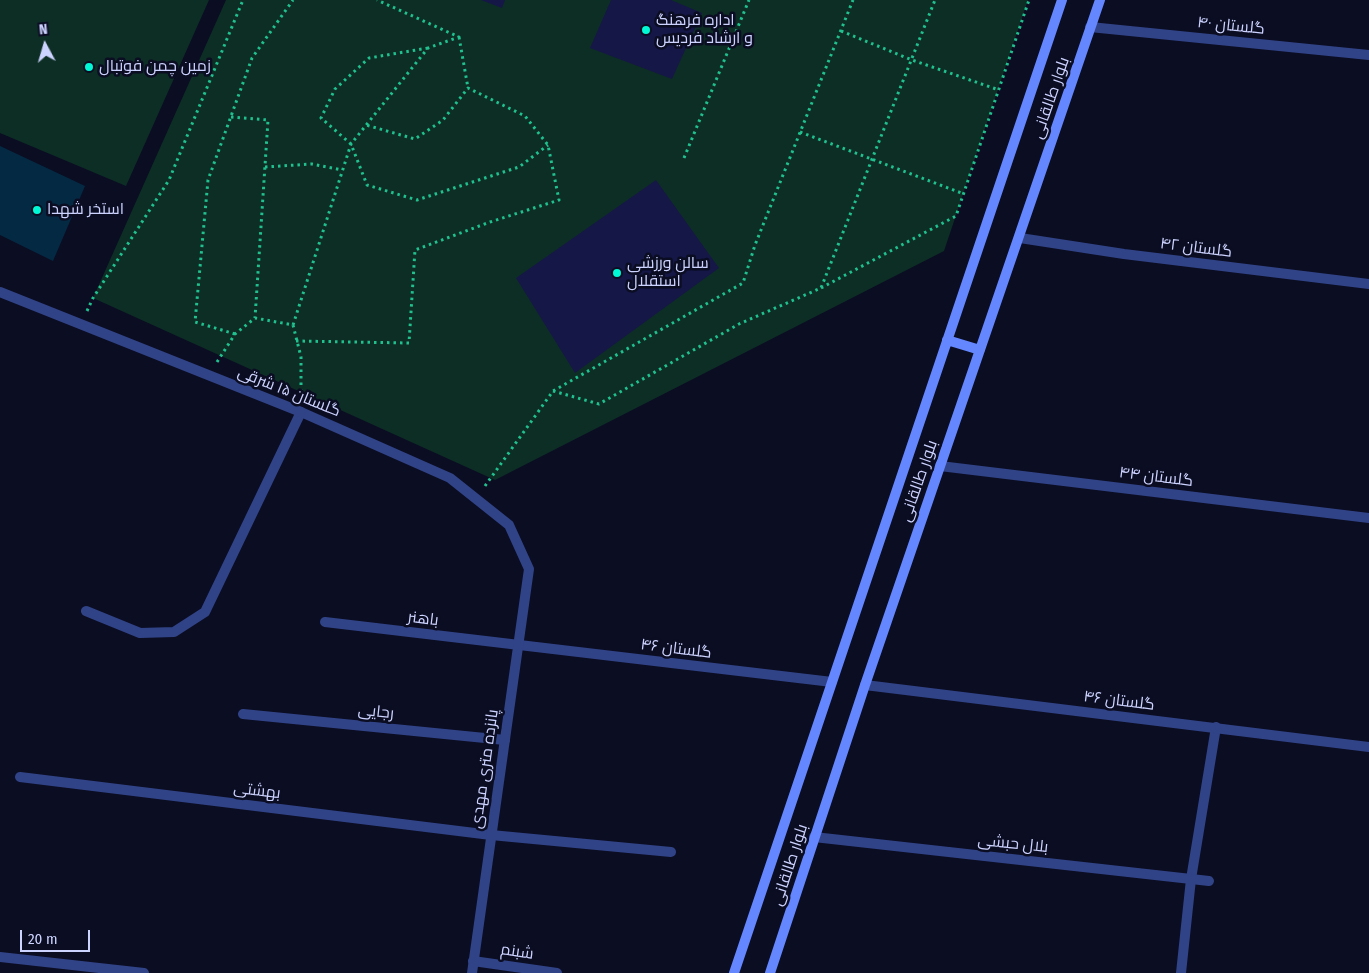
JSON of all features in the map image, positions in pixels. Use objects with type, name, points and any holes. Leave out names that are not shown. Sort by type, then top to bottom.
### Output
[{"type":"main road","name":"بلوار طالقانی","points":[[734,973],[1062,0]]},
{"type":"main road","name":"بلوار طالقانی","points":[[770,973],[865,685],[1020,238],[1100,0]]},
{"type":"main road","points":[[947,340],[980,350]]},
{"type":"street","name":"گلستان ۴۰","points":[[1090,27],[1369,55]]},
{"type":"street","name":"گلستان ۴۲","points":[[1020,238],[1124,254],[1369,284]]},
{"type":"street","name":"گلستان ۱۵ شرقی","points":[[0,292],[301,412],[450,478],[508,525],[528,569]]},
{"type":"street","points":[[86,611],[140,633],[174,632],[205,612],[301,412]]},
{"type":"street","name":"گلستان ۴۴","points":[[940,466],[1369,518]]},
{"type":"street","name":"پانزده متری مهدی","points":[[472,973],[528,569]]},
{"type":"street","name":"باهنر","points":[[325,622],[518,645]]},
{"type":"street","name":"گلستان ۴۶","points":[[518,645],[832,682]]},
{"type":"street","name":"گلستان ۴۶","points":[[865,685],[1369,746]]},
{"type":"street","name":"رجایی","points":[[244,714],[505,740]]},
{"type":"street","points":[[1181,973],[1191,879],[1216,727]]},
{"type":"street","name":"بهشتی","points":[[20,777],[491,834],[671,852]]},
{"type":"street","name":"بلال حبشی","points":[[814,837],[1209,881]]},
{"type":"street","points":[[0,957],[144,973]]},
{"type":"street","name":"شبنم","points":[[473,961],[557,973]]},
{"type":"path","points":[[82,325],[93,298],[169,180],[243,0]]},
{"type":"path","points":[[235,334],[195,322],[208,180],[252,58],[293,0]]},
{"type":"path","points":[[377,0],[459,37]]},
{"type":"path","points":[[684,158],[749,0]]},
{"type":"path","points":[[476,499],[553,391],[743,283],[755,245],[853,0]]},
{"type":"path","points":[[821,288],[935,0]]},
{"type":"path","points":[[553,391],[599,404],[739,324],[821,288],[956,216],[1029,0]]},
{"type":"path","points":[[841,31],[912,60],[999,90]]},
{"type":"path","points":[[459,37],[428,48],[369,58],[335,89],[321,118],[350,144],[367,185],[417,200],[519,167],[548,145]]},
{"type":"path","points":[[366,125],[415,139],[443,120],[468,88],[459,37]]},
{"type":"path","points":[[301,412],[301,357],[292,326],[350,144],[428,48]]},
{"type":"path","points":[[296,341],[409,343],[415,250],[490,222],[559,200],[548,145],[525,116],[468,88]]},
{"type":"path","points":[[208,376],[235,334],[255,318],[268,120],[231,117]]},
{"type":"path","points":[[800,132],[964,194]]},
{"type":"path","points":[[265,167],[312,164],[342,170]]},
{"type":"path","points":[[255,318],[292,326]]},
{"type":"green space","name":"زمین چمن فوتبال","points":[[0,0],[209,0],[126,186],[0,133]]},
{"type":"green space","points":[[226,0],[1028,0],[944,251],[495,480],[93,298]]},
{"type":"water","name":"استخر شهدا","points":[[0,146],[85,186],[53,261],[0,235]]},
{"type":"building","points":[[481,0],[505,0],[502,8]]},
{"type":"building","name":"اداره فرهنگ و ارشاد فردیس","points":[[611,0],[671,0],[702,13],[672,79],[590,48]]},
{"type":"building","name":"سالن ورزشی استقلال","points":[[656,180],[719,268],[575,373],[516,278]]},
{"type":"place","name":"اداره فرهنگ و ارشاد فردیس","points":[[646,30]]},
{"type":"place","name":"زمین چمن فوتبال","points":[[89,67]]},
{"type":"place","name":"استخر شهدا","points":[[37,210]]},
{"type":"place","name":"سالن ورزشی استقلال","points":[[617,273]]}]
